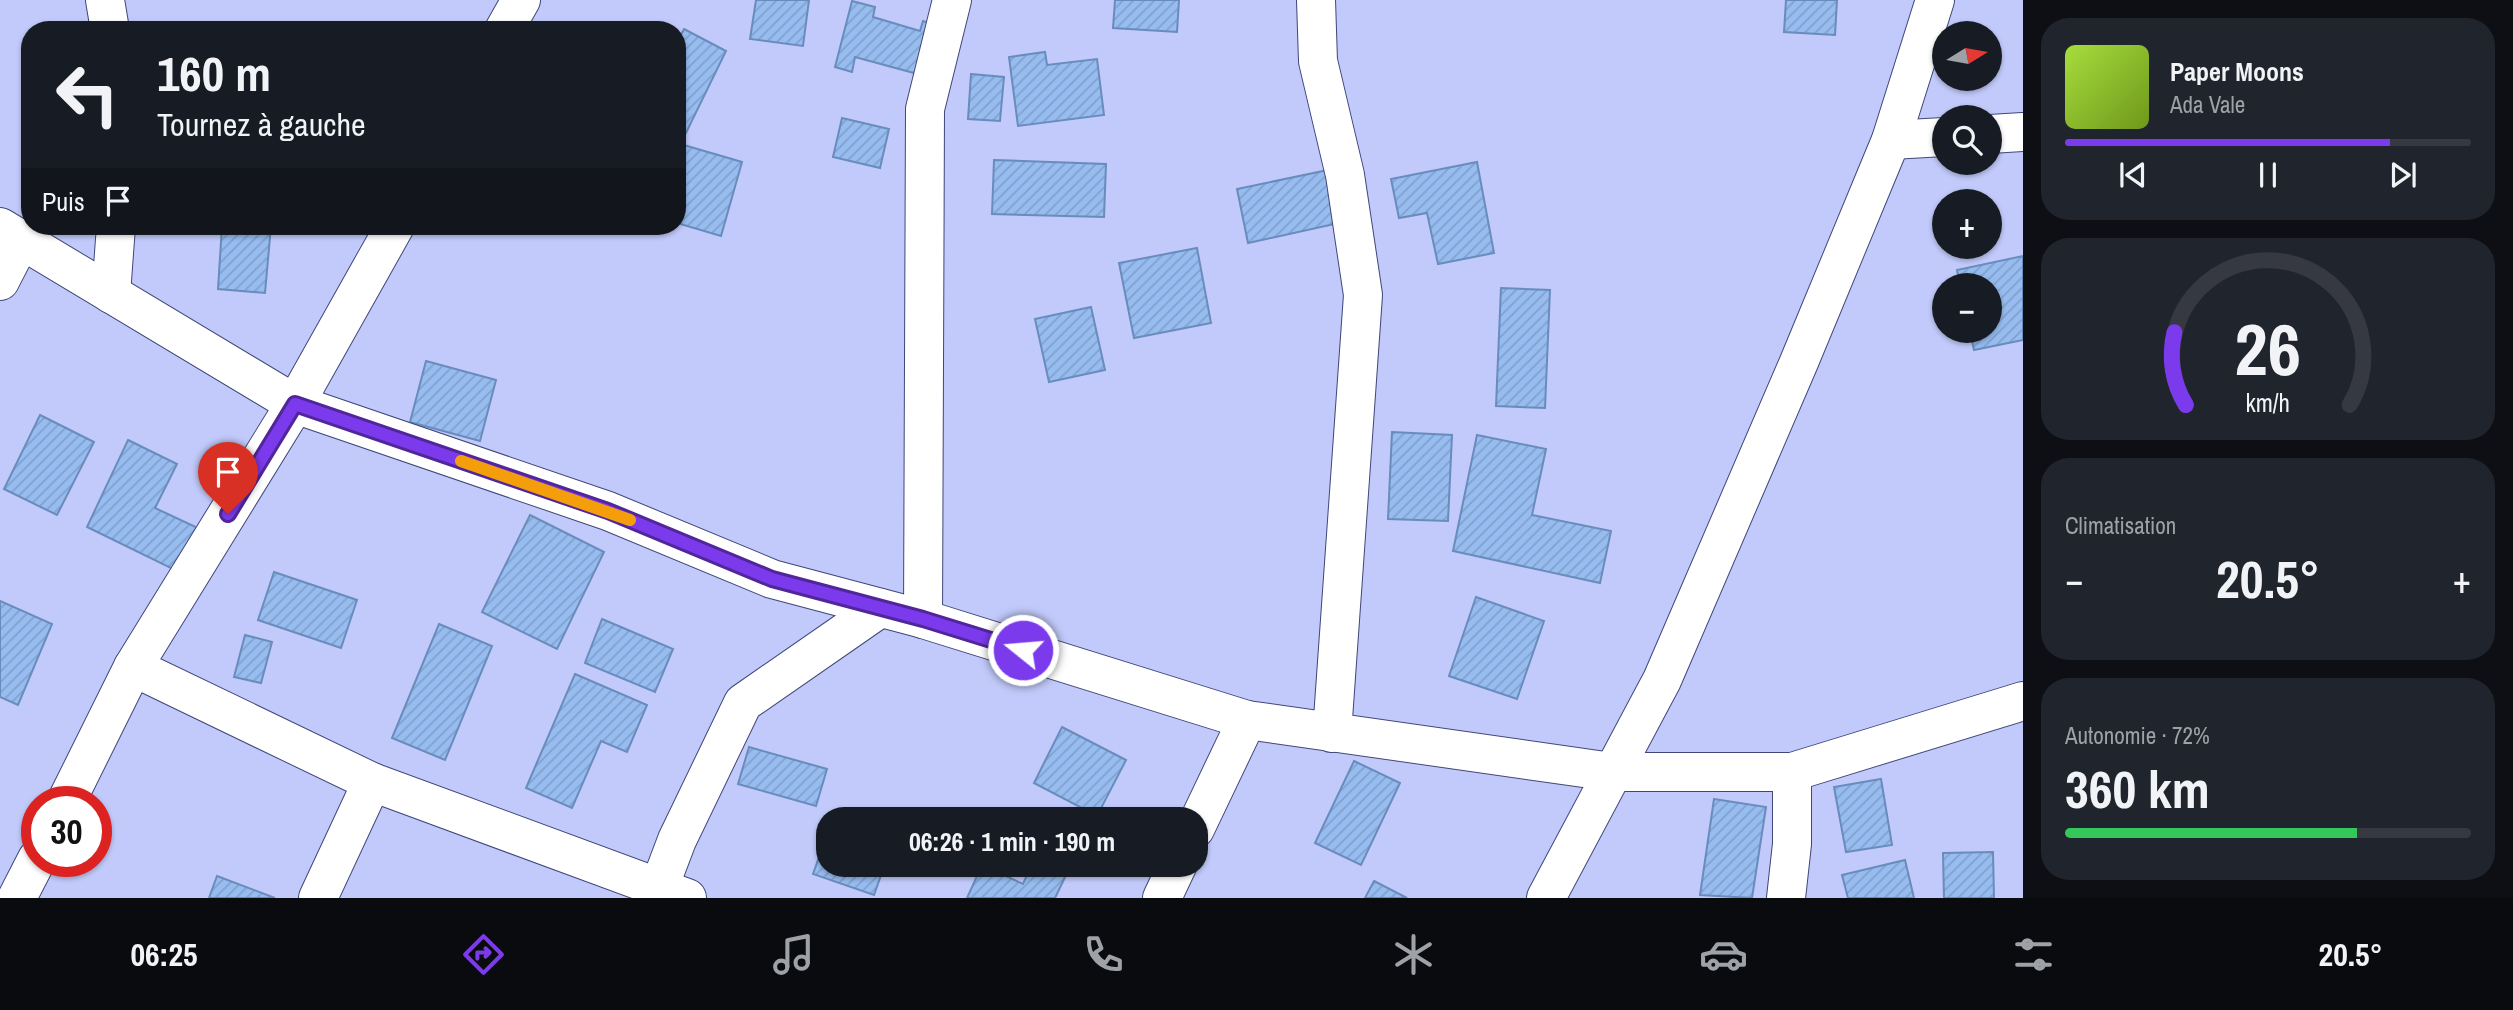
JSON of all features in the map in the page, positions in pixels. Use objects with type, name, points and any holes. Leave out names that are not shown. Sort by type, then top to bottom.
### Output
[{"type":"street","points":[[106,0],[109,21]]},
{"type":"street","points":[[510,21],[521,0]]},
{"type":"street","points":[[923,619],[925,109],[952,0]]},
{"type":"street","points":[[1316,0],[1318,61],[1345,175],[1363,295],[1332,733]]},
{"type":"street","points":[[1546,898],[1662,680],[1891,140],[1935,0]]},
{"type":"street","points":[[2002,133],[2023,132]]},
{"type":"street","points":[[1891,140],[1932,138]]},
{"type":"street","points":[[0,281],[11,234],[295,404],[608,511],[772,579],[923,619],[1247,720],[1612,772],[1792,772],[2023,701]]},
{"type":"street","points":[[111,295],[115,235]]},
{"type":"street","points":[[74,786],[133,667],[295,404],[390,235]]},
{"type":"street","points":[[133,667],[372,782],[667,894],[677,840],[743,703],[880,608]]},
{"type":"street","points":[[1205,807],[1247,720]]},
{"type":"street","points":[[1786,898],[1793,844],[1792,772]]},
{"type":"street","points":[[318,898],[372,782]]},
{"type":"street","points":[[17,898],[28,877]]},
{"type":"street","points":[[1162,898],[1172,877]]},
{"type":"building","points":[[756,0],[809,0],[803,46],[750,39]]},
{"type":"building","points":[[1115,0],[1179,0],[1177,32],[1113,28]]},
{"type":"building","points":[[1786,0],[1837,0],[1835,35],[1784,32]]},
{"type":"building","points":[[852,1],[875,7],[873,17],[920,31],[923,21],[940,26],[914,73],[855,57],[852,72],[835,67]]},
{"type":"building","points":[[686,30],[726,51],[686,133]]},
{"type":"building","points":[[1045,52],[1047,65],[1097,59],[1104,115],[1018,126],[1009,57]]},
{"type":"building","points":[[971,74],[1004,77],[1000,121],[968,119]]},
{"type":"building","points":[[842,118],[889,129],[880,168],[833,157]]},
{"type":"building","points":[[686,146],[742,162],[721,236],[686,226]]},
{"type":"building","points":[[994,160],[1106,164],[1104,217],[992,214]]},
{"type":"building","points":[[1477,162],[1494,253],[1438,264],[1427,213],[1399,218],[1391,179]]},
{"type":"building","points":[[1328,170],[1339,223],[1248,243],[1237,189]]},
{"type":"building","points":[[221,235],[270,235],[265,293],[218,289]]},
{"type":"building","points":[[1197,248],[1211,323],[1134,338],[1119,263]]},
{"type":"building","points":[[2023,256],[2023,340],[1974,350],[1973,343],[2002,343],[2002,273],[1958,273],[1957,270]]},
{"type":"building","points":[[1501,288],[1550,290],[1545,408],[1496,406]]},
{"type":"building","points":[[1091,307],[1105,370],[1049,382],[1035,319]]},
{"type":"building","points":[[426,361],[496,380],[480,441],[410,422]]},
{"type":"building","points":[[40,415],[94,442],[57,515],[4,489]]},
{"type":"building","points":[[1392,432],[1452,435],[1448,521],[1388,519]]},
{"type":"building","points":[[1477,435],[1546,449],[1532,515],[1611,531],[1600,583],[1453,551]]},
{"type":"building","points":[[128,440],[177,464],[155,508],[200,529],[179,572],[87,527]]},
{"type":"building","points":[[530,515],[604,552],[557,649],[482,612]]},
{"type":"building","points":[[274,572],[357,600],[341,648],[258,620]]},
{"type":"building","points":[[1476,597],[1544,621],[1517,699],[1449,676]]},
{"type":"building","points":[[0,601],[52,624],[18,705],[0,697]]},
{"type":"building","points":[[602,619],[673,649],[655,692],[585,663]]},
{"type":"building","points":[[439,624],[492,646],[445,760],[392,738]]},
{"type":"building","points":[[245,635],[272,642],[261,683],[234,677]]},
{"type":"building","points":[[575,674],[647,705],[627,752],[601,741],[572,808],[526,788]]},
{"type":"building","points":[[1062,727],[1126,760],[1102,807],[1080,807],[1034,783]]},
{"type":"building","points":[[749,747],[827,769],[816,806],[738,784]]},
{"type":"building","points":[[1354,761],[1400,783],[1361,865],[1315,843]]},
{"type":"building","points":[[1881,779],[1892,845],[1846,852],[1834,787]]},
{"type":"building","points":[[1714,799],[1766,807],[1752,898],[1700,895]]},
{"type":"building","points":[[1993,852],[1994,898],[1944,898],[1943,853]]},
{"type":"building","points":[[1905,860],[1914,898],[1848,898],[1842,875]]},
{"type":"building","points":[[217,876],[275,898],[209,898]]},
{"type":"building","points":[[822,877],[880,877],[874,895]]},
{"type":"building","points":[[977,877],[1008,877],[1023,884],[1026,877],[1065,877],[1055,898],[967,898]]},
{"type":"building","points":[[1374,881],[1407,898],[1365,898]]},
{"type":"slow traffic","points":[[461,461],[630,520]]},
{"type":"route","points":[[228,514],[295,404],[608,511],[772,579],[923,619],[1023,650]]}]
